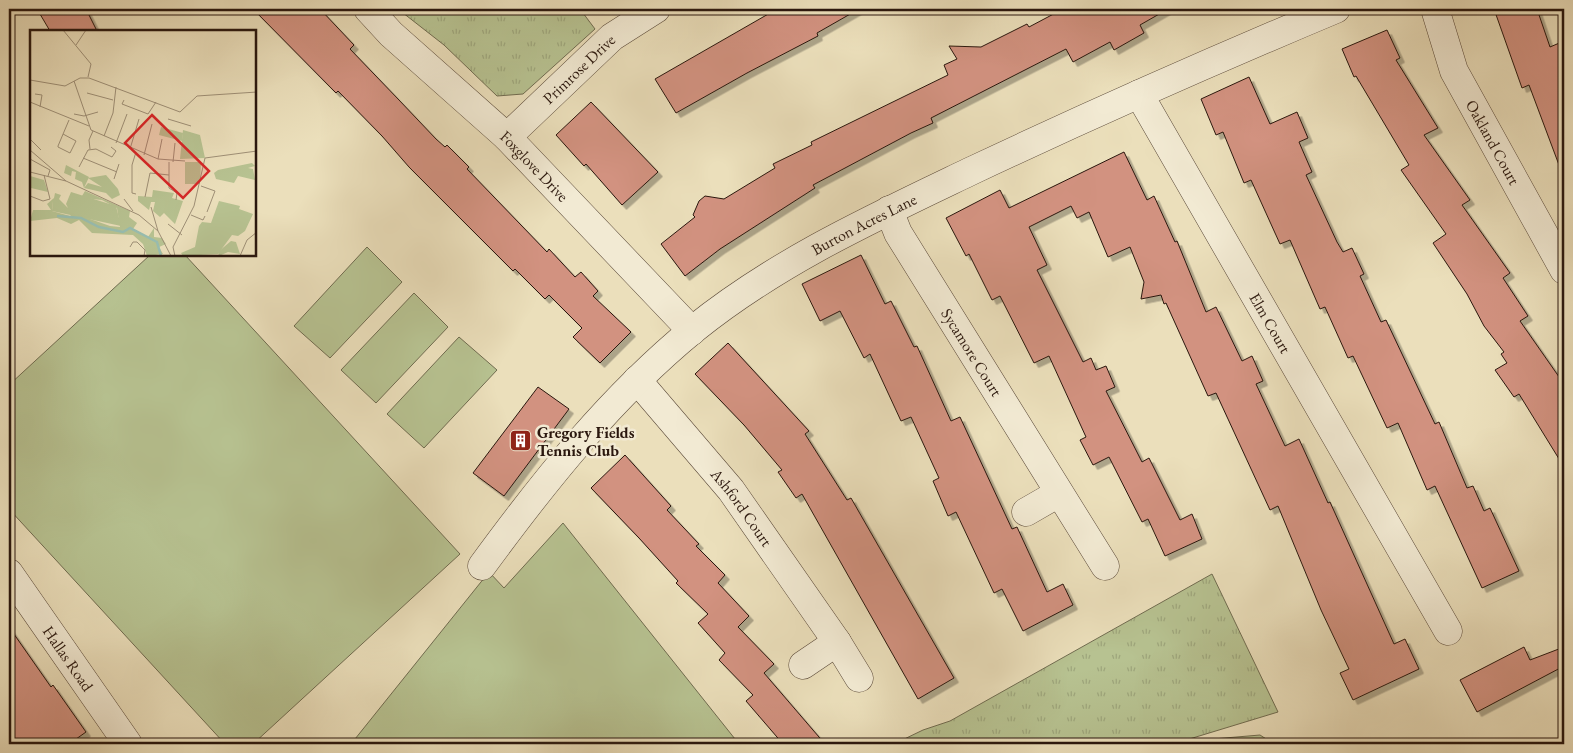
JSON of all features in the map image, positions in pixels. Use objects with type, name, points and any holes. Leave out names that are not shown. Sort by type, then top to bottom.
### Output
[{"type":"street","name":"Foxglove Drive","points":[[368,9],[391,34],[507,136],[692,331]]},
{"type":"street","name":"Primrose Drive","points":[[507,136],[612,36],[656,9]]},
{"type":"street","name":"Burton Acres Lane","points":[[482,566],[560,463],[637,380],[692,331],[729,302],[785,265],[889,210],[1139,94],[1287,18],[1336,9]]},
{"type":"street","name":"Oakland Court","points":[[1435,9],[1454,71],[1564,270]]},
{"type":"street","name":"Elm Court","points":[[1139,94],[1394,556],[1448,631]]},
{"type":"street","name":"Sycamore Court","points":[[889,210],[898,233],[1105,566]]},
{"type":"street","name":"Ashford Court","points":[[637,380],[731,490],[837,642],[859,678]]},
{"type":"street","points":[[1026,512],[1059,493]]},
{"type":"street","name":"Hallas Road","points":[[9,573],[128,744]]},
{"type":"street","points":[[803,665],[837,642]]},
{"type":"green space","points":[[398,9],[580,9],[595,29],[523,94],[497,96],[444,45]]},
{"type":"green space","points":[[367,247],[402,282],[330,358],[294,326]]},
{"type":"green space","points":[[149,256],[186,256],[460,554],[253,744],[225,744],[9,509],[9,385]]},
{"type":"green space","points":[[414,293],[448,327],[376,403],[341,370]]},
{"type":"green space","points":[[459,337],[497,370],[424,448],[387,414]]},
{"type":"green space","points":[[563,523],[739,744],[351,744],[489,572],[504,588]]},
{"type":"green space","points":[[1212,574],[1278,712],[1173,744],[894,744],[923,730],[950,721]]},
{"type":"green space","points":[[1260,735],[1274,744],[1173,744],[1178,742]]},
{"type":"building","points":[[37,9],[86,9],[96,30],[49,30]]},
{"type":"building","points":[[253,9],[320,9],[354,45],[350,49],[436,139],[445,147],[447,145],[469,167],[467,169],[547,252],[549,249],[575,277],[581,272],[598,291],[593,296],[631,332],[600,363],[573,337],[582,328],[549,295],[545,299],[515,269],[513,271],[409,167],[338,91],[336,93]]},
{"type":"building","points":[[777,9],[859,9],[817,33],[818,36],[676,113],[655,79]]},
{"type":"building","points":[[1063,9],[1168,9],[1140,25],[1144,33],[1114,50],[1110,42],[1073,62],[1066,49],[931,118],[933,123],[813,185],[815,188],[720,249],[685,276],[661,244],[695,217],[693,215],[699,201],[705,196],[724,199],[775,168],[773,164],[812,145],[811,142],[948,75],[944,65],[957,59],[949,46],[981,47],[1027,24],[1029,27]]},
{"type":"building","points":[[1494,9],[1537,9],[1550,47],[1564,41],[1564,172],[1562,173],[1529,85],[1522,88]]},
{"type":"building","points":[[1387,30],[1400,58],[1396,60],[1438,128],[1424,135],[1470,200],[1462,205],[1510,273],[1503,278],[1528,316],[1520,321],[1564,384],[1564,467],[1519,394],[1514,397],[1495,370],[1507,363],[1501,354],[1504,352],[1484,326],[1467,294],[1433,243],[1446,234],[1401,170],[1409,165],[1356,76],[1354,77],[1342,49]]},
{"type":"building","points":[[1249,77],[1270,124],[1297,112],[1308,138],[1299,142],[1312,172],[1306,175],[1337,242],[1343,252],[1352,248],[1364,274],[1360,276],[1381,322],[1386,320],[1435,424],[1439,422],[1467,488],[1473,486],[1484,511],[1490,508],[1519,571],[1482,588],[1435,486],[1427,490],[1398,423],[1387,428],[1353,356],[1348,358],[1325,307],[1320,309],[1290,240],[1280,244],[1251,180],[1244,183],[1223,132],[1216,135],[1201,99]]},
{"type":"building","points":[[591,102],[658,172],[622,205],[586,164],[584,166],[556,135]]},
{"type":"building","points":[[1124,152],[1147,200],[1154,196],[1175,242],[1177,241],[1206,312],[1216,307],[1242,361],[1252,356],[1263,381],[1256,384],[1285,446],[1299,439],[1328,503],[1330,502],[1394,644],[1405,639],[1419,669],[1353,700],[1340,673],[1349,669],[1321,610],[1278,506],[1270,510],[1216,393],[1208,396],[1161,295],[1141,299],[1144,282],[1130,247],[1108,257],[1089,212],[1077,218],[1071,206],[1029,227],[1047,265],[1037,270],[1083,362],[1091,358],[1096,370],[1106,366],[1115,387],[1106,391],[1142,462],[1149,458],[1180,520],[1192,514],[1202,539],[1165,556],[1148,519],[1142,522],[1109,457],[1093,465],[1080,440],[1086,437],[1049,356],[1034,363],[1000,296],[992,300],[969,254],[966,256],[946,218],[1000,190],[1009,208]]},
{"type":"building","points":[[861,255],[885,304],[891,301],[914,347],[917,346],[951,421],[960,417],[1012,529],[1017,527],[1047,592],[1063,584],[1073,605],[1023,631],[1002,589],[994,593],[956,512],[948,516],[933,481],[939,478],[911,417],[901,421],[870,354],[864,358],[840,311],[820,321],[802,284]]},
{"type":"building","points":[[728,343],[809,431],[805,434],[847,500],[851,498],[954,678],[918,699],[802,494],[796,498],[778,472],[782,470],[744,425],[695,374]]},
{"type":"building","name":"Gregory Fields Tennis Club","points":[[538,387],[569,409],[504,496],[473,473]]},
{"type":"building","points":[[625,455],[671,506],[667,510],[699,544],[696,546],[725,575],[718,583],[749,616],[738,627],[774,664],[764,673],[825,744],[783,744],[746,701],[753,695],[719,660],[725,653],[698,623],[708,614],[676,583],[678,581],[591,488]]},
{"type":"building","points":[[9,627],[51,687],[53,685],[86,732],[69,744],[14,744],[9,736]]},
{"type":"building","points":[[1524,647],[1530,660],[1564,647],[1564,666],[1477,712],[1460,680]]},
{"type":"place","name":"Gregory Fields Tennis Club","points":[[521,441]]}]
